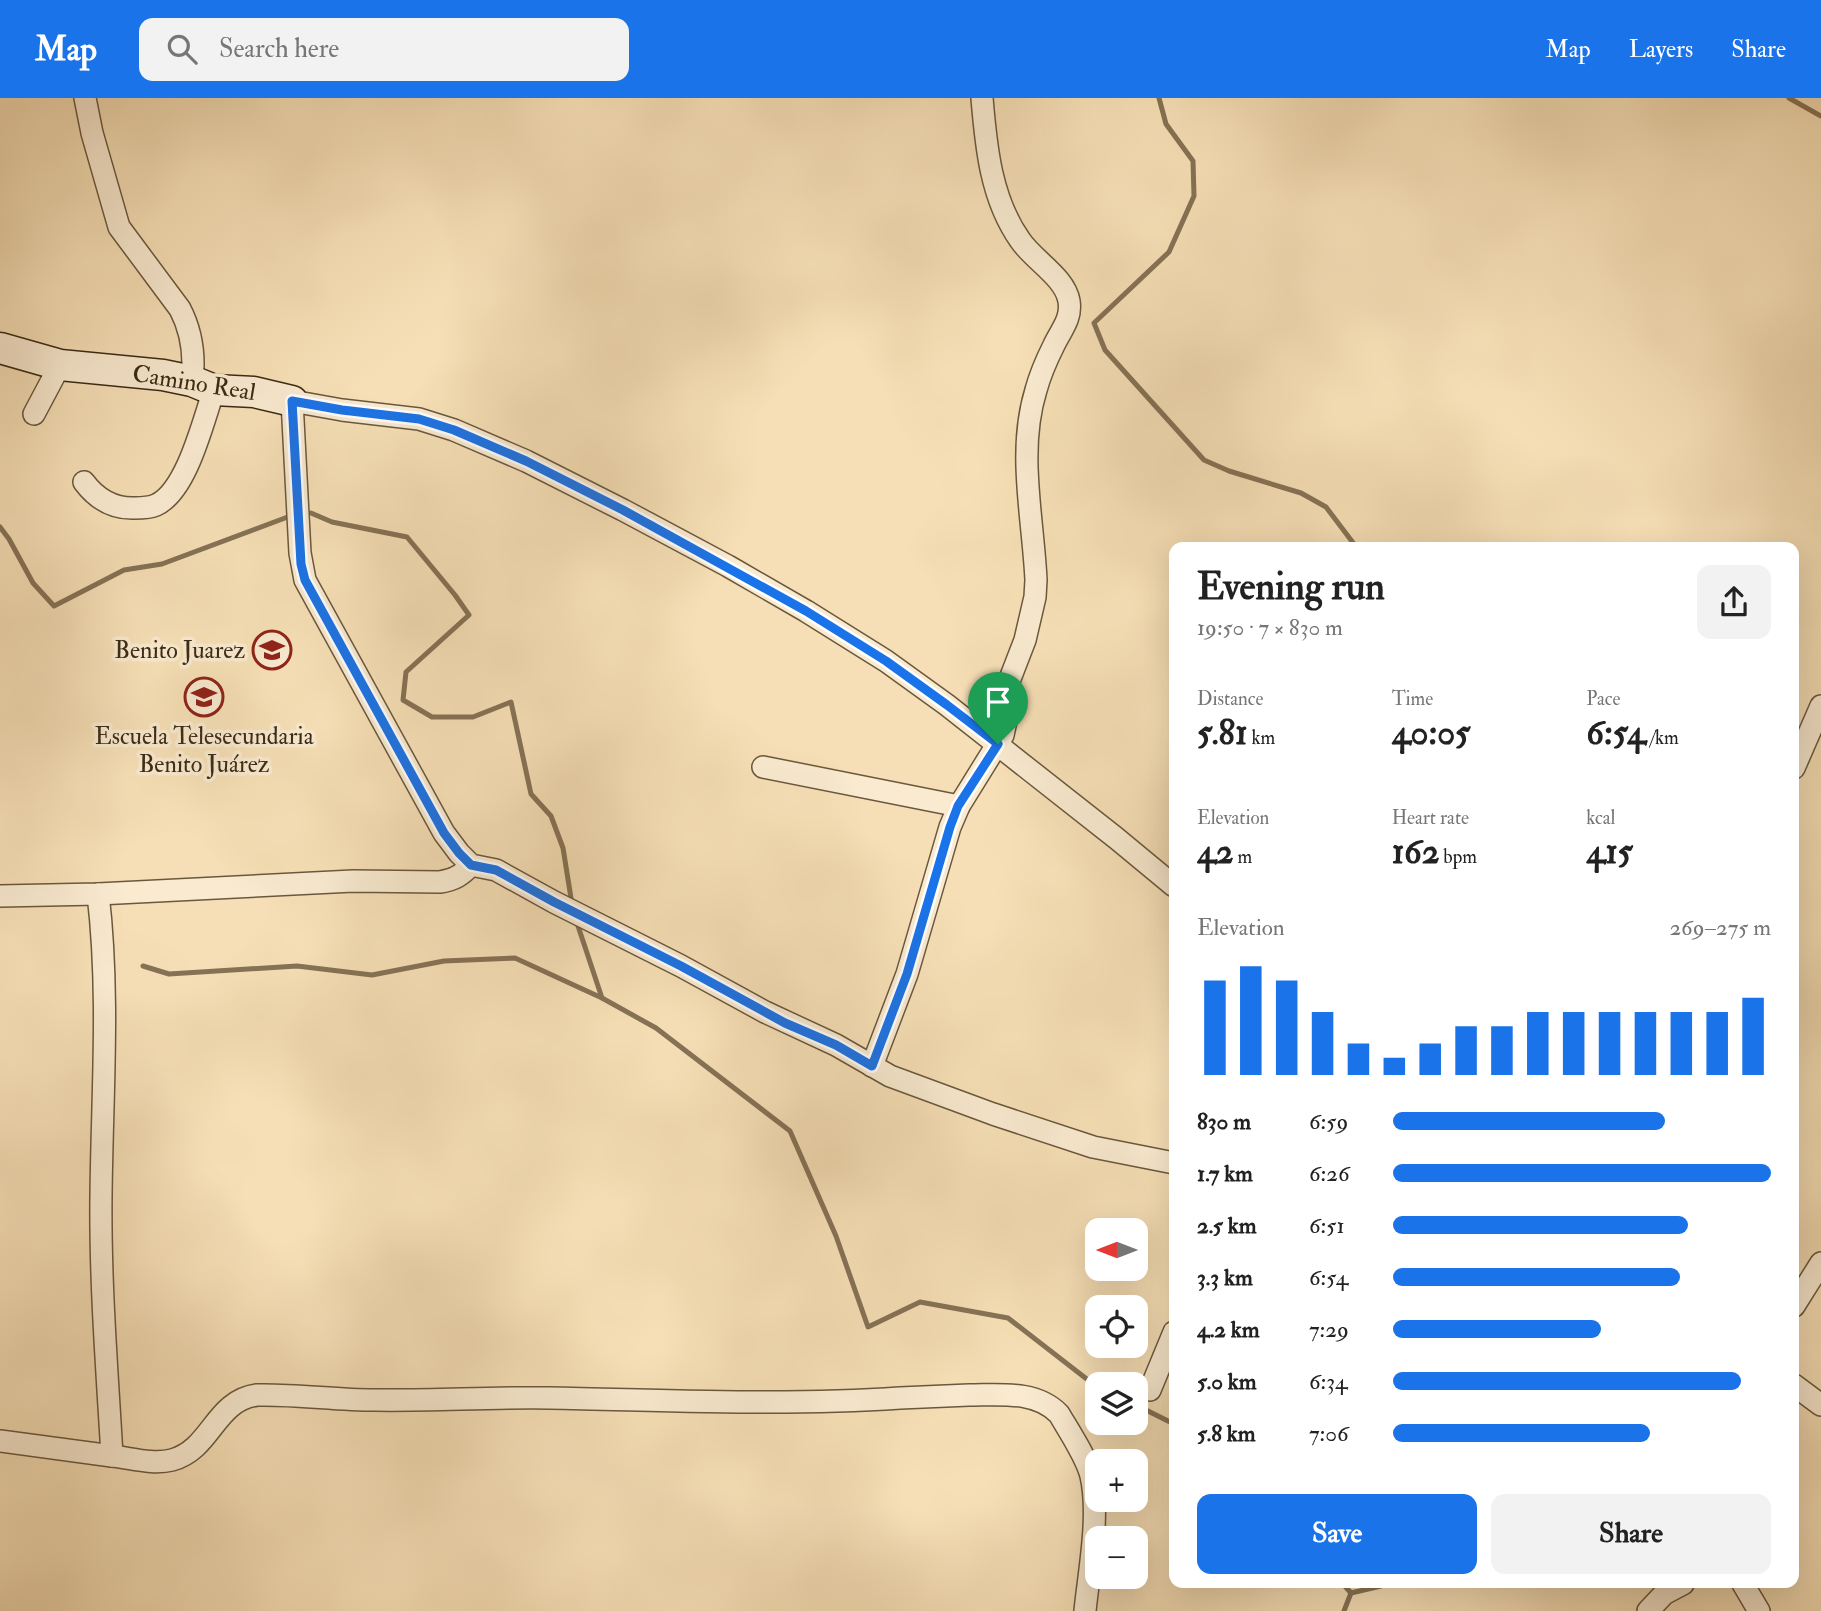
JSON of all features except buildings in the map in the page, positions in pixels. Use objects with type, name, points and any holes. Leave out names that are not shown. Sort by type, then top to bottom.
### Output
[{"type":"street","points":[[84,482],[107,503],[127,509],[156,505],[166,498],[185,473],[203,386],[186,320],[119,227],[85,98]]},
{"type":"street","points":[[872,1066],[907,974],[958,806],[1003,735],[1008,684],[1024,640],[1035,597],[1035,555],[1027,461],[1032,407],[1045,364],[1066,324],[1070,307],[1065,288],[1020,241],[998,196],[991,172],[982,98]]},
{"type":"street","name":"Camino Real","points":[[0,348],[60,365],[163,375],[203,386],[254,392],[342,410],[419,419],[454,430],[526,461],[635,516],[806,611],[886,661],[998,744],[1169,882]]},
{"type":"street","points":[[34,414],[60,365]]},
{"type":"street","points":[[292,401],[301,564],[305,580],[444,833],[471,865],[496,870],[785,1023],[836,1045],[890,1076],[1093,1147],[1169,1162]]},
{"type":"street","points":[[1799,757],[1821,706]]},
{"type":"street","points":[[763,767],[958,806]]},
{"type":"street","points":[[0,896],[98,894],[353,881],[440,882],[458,877],[471,865]]},
{"type":"street","points":[[98,894],[104,953],[105,1001],[102,1263],[112,1456]]},
{"type":"street","points":[[1799,1298],[1821,1263]]},
{"type":"street","points":[[1150,1390],[1169,1344]]},
{"type":"street","points":[[1799,1389],[1821,1405]]},
{"type":"street","points":[[0,1441],[157,1462],[171,1460],[182,1456],[208,1434],[231,1405],[247,1396],[257,1395],[369,1400],[543,1398],[776,1402],[1017,1395],[1053,1407],[1091,1473],[1094,1520],[1085,1611]]},
{"type":"street","points":[[1648,1611],[1664,1594],[1675,1588]]},
{"type":"street","points":[[1745,1588],[1759,1611]]},
{"type":"waterway","points":[[1159,98],[1166,124],[1193,161],[1194,196],[1169,252],[1094,323],[1105,350],[1204,460],[1229,471],[1301,493],[1326,507],[1352,542]]},
{"type":"waterway","points":[[1789,98],[1821,116]]},
{"type":"waterway","points":[[311,513],[332,522],[407,537],[469,615],[406,672],[403,700],[432,717],[473,717],[511,702],[531,794],[551,816],[563,848],[571,898]]},
{"type":"waterway","points":[[0,527],[33,583],[54,606],[124,570],[162,564],[293,515]]},
{"type":"waterway","points":[[576,920],[602,998],[656,1028],[790,1131],[836,1236],[868,1327],[920,1302],[1008,1318],[1085,1378]]},
{"type":"waterway","points":[[143,966],[169,974],[297,966],[372,975],[444,961],[515,958],[602,998]]},
{"type":"waterway","points":[[1148,1411],[1169,1422]]},
{"type":"waterway","points":[[1344,1611],[1351,1593],[1347,1588]]},
{"type":"waterway","points":[[1351,1593],[1372,1588]]},
{"type":"place","name":"Benito Juarez","points":[[272,650]]},
{"type":"place","name":"Escuela Telesecundaria Benito Juárez","points":[[204,697]]},
{"type":"route","points":[[292,401],[419,419],[454,430],[526,461],[728,566],[806,611],[886,661],[998,744],[958,806],[907,974],[872,1066],[496,870],[471,865],[459,853],[417,786],[302,572],[292,401]]}]
